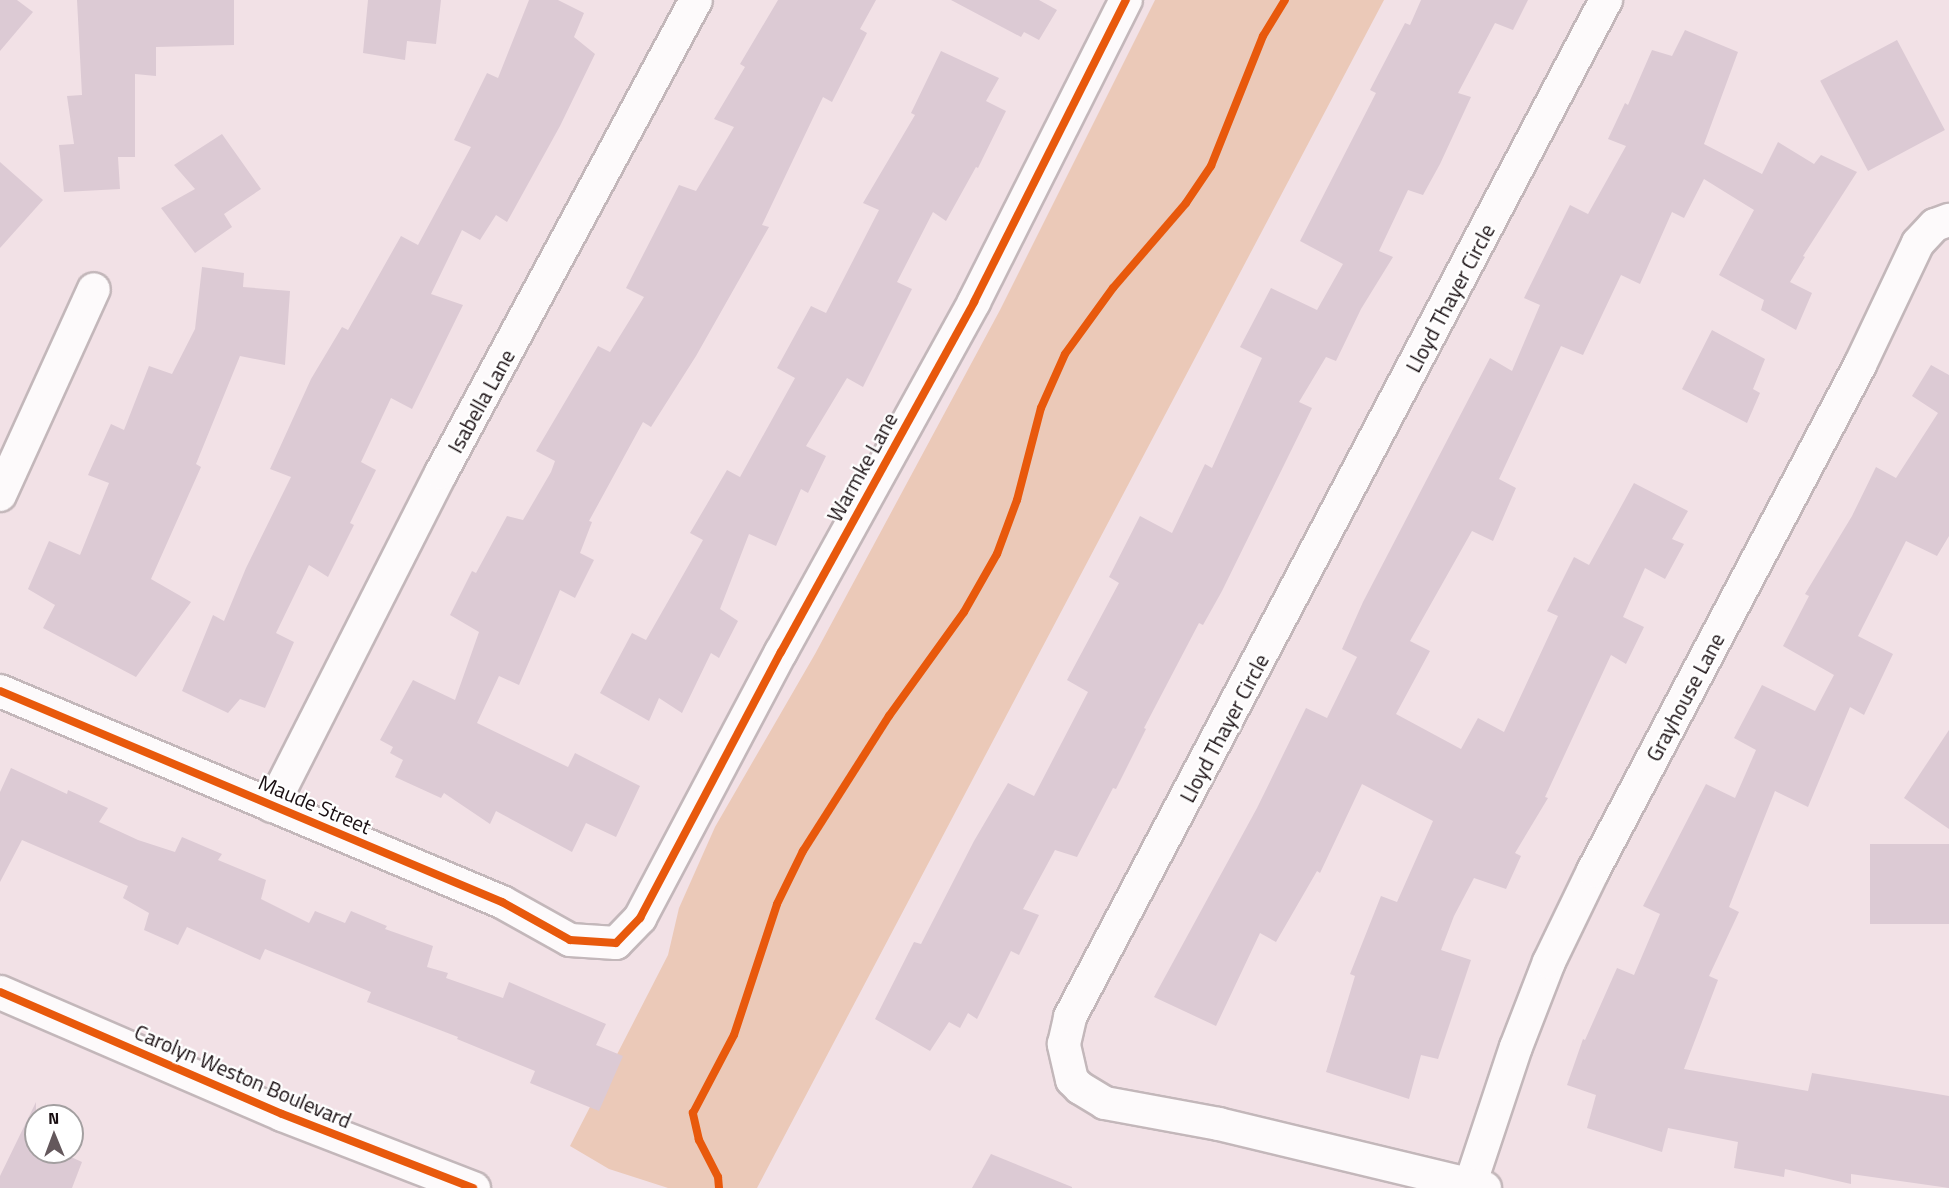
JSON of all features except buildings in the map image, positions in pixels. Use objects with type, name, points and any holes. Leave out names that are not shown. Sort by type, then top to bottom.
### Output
[{"type":"street","name":"Isabella Lane","points":[[272,806],[441,473],[696,0]]},
{"type":"street","name":"Warmke Lane","points":[[616,943],[640,918],[781,652],[974,302],[1126,0]]},
{"type":"street","name":"Lloyd Thayer Circle","points":[[1478,1186],[1219,1125],[1105,1103],[1080,1088],[1072,1080],[1064,1044],[1070,1017],[1606,0]]},
{"type":"street","name":"Grayhouse Lane","points":[[1478,1186],[1516,1047],[1549,962],[1593,872],[1860,365],[1918,243],[1942,223]]},
{"type":"street","points":[[0,495],[94,289]]},
{"type":"street","name":"Maude Street","points":[[0,692],[502,902],[570,940],[616,943]]},
{"type":"street","name":"Carolyn Weston Boulevard","points":[[0,992],[282,1114],[473,1188]]},
{"type":"shaded area","points":[[1155,0],[1384,0],[757,1188],[668,1188],[609,1169],[570,1146],[668,955],[679,908],[715,827],[815,654],[1000,310]]},
{"type":"cycle path","points":[[0,691],[502,902],[570,940],[616,943],[640,918],[781,652],[974,302],[1126,0]]},
{"type":"cycle path","points":[[719,1188],[718,1177],[699,1140],[693,1113],[734,1035],[777,904],[803,851],[889,716],[964,612],[997,554],[1017,500],[1041,408],[1065,354],[1113,288],[1186,203],[1211,166],[1263,36],[1285,0]]},
{"type":"cycle path","points":[[0,992],[282,1114],[473,1188]]}]
